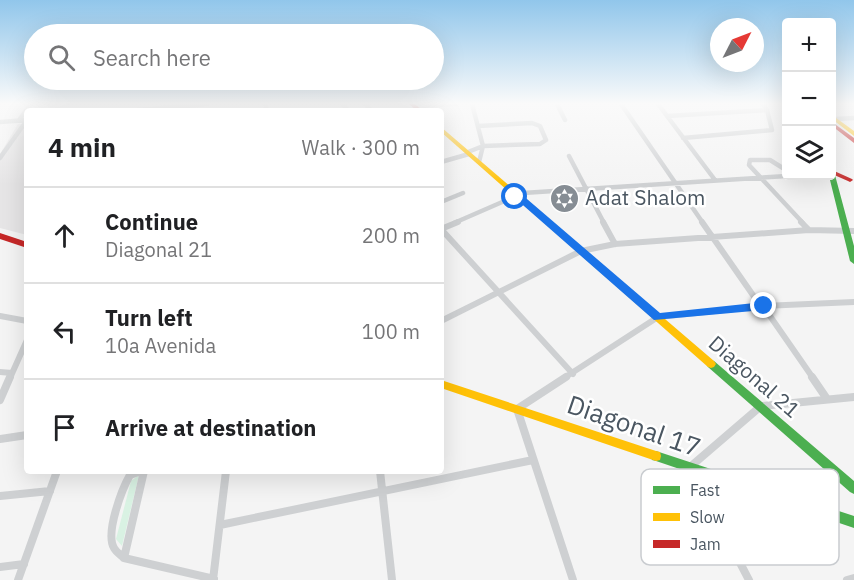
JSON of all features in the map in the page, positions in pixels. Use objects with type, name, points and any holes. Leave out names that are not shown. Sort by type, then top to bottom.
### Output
[{"type":"street","points":[[0,158],[19,131]]},
{"type":"street","points":[[479,131],[483,146],[479,162]]},
{"type":"street","points":[[444,161],[483,146],[540,144],[546,140],[542,131]]},
{"type":"street","points":[[640,131],[755,298]]},
{"type":"street","points":[[678,131],[715,180]]},
{"type":"street","points":[[683,138],[760,131]]},
{"type":"street","name":"Diagonal 21","points":[[444,132],[832,469]]},
{"type":"street","points":[[569,156],[615,244]]},
{"type":"street","points":[[782,166],[778,163],[759,158],[750,160],[748,165],[809,230]]},
{"type":"street","points":[[444,228],[523,193],[782,176]]},
{"type":"street","points":[[836,178],[852,180]]},
{"type":"street","points":[[832,180],[850,230],[854,261]]},
{"type":"street","points":[[444,201],[463,193]]},
{"type":"street","points":[[444,320],[581,251],[615,244],[809,230],[850,230]]},
{"type":"street","points":[[444,232],[573,374]]},
{"type":"street","points":[[0,236],[24,244]]},
{"type":"street","points":[[573,580],[517,409],[658,317],[764,306],[854,302]]},
{"type":"street","points":[[764,306],[827,399]]},
{"type":"street","points":[[0,316],[24,320]]},
{"type":"street","points":[[0,400],[24,347]]},
{"type":"street","points":[[0,372],[12,373]]},
{"type":"street","name":"Diagonal 17","points":[[444,385],[696,469]]},
{"type":"street","points":[[690,467],[760,406],[854,397]]},
{"type":"street","points":[[0,439],[24,435]]},
{"type":"street","points":[[220,525],[533,460]]},
{"type":"street","points":[[18,580],[56,474]]},
{"type":"street","points":[[133,474],[127,480],[114,520],[111,536],[113,547],[124,558],[214,579],[226,474]]},
{"type":"street","points":[[124,558],[141,474]]},
{"type":"street","points":[[380,474],[392,580]]},
{"type":"street","name":"Diagonal 21","points":[[839,475],[854,488]]},
{"type":"street","points":[[0,496],[50,491]]},
{"type":"street","points":[[0,567],[24,564]]},
{"type":"street","points":[[741,565],[749,580]]},
{"type":"street","points":[[847,580],[854,578]]},
{"type":"shaded area","points":[[14,131],[24,131],[24,234],[0,228],[0,154]]},
{"type":"green space","points":[[139,475],[122,546],[116,539],[131,481]]},
{"type":"traffic: fast","points":[[833,180],[854,261]]},
{"type":"traffic: fast","points":[[711,364],[832,469]]},
{"type":"traffic: fast","points":[[656,456],[695,469]]},
{"type":"traffic: fast","points":[[839,475],[854,488]]},
{"type":"traffic: fast","points":[[839,517],[854,522]]},
{"type":"traffic: slow","points":[[850,131],[854,134]]},
{"type":"traffic: slow","points":[[444,132],[711,364]]},
{"type":"traffic: slow","points":[[444,385],[656,456]]},
{"type":"traffic: jam","points":[[841,131],[854,141]]},
{"type":"traffic: jam","points":[[836,174],[850,180]]},
{"type":"traffic: jam","points":[[0,236],[24,244]]},
{"type":"place","name":"Adat Shalom","points":[[564,198]]},
{"type":"route","points":[[515,197],[517,195],[658,317],[764,306]]}]
